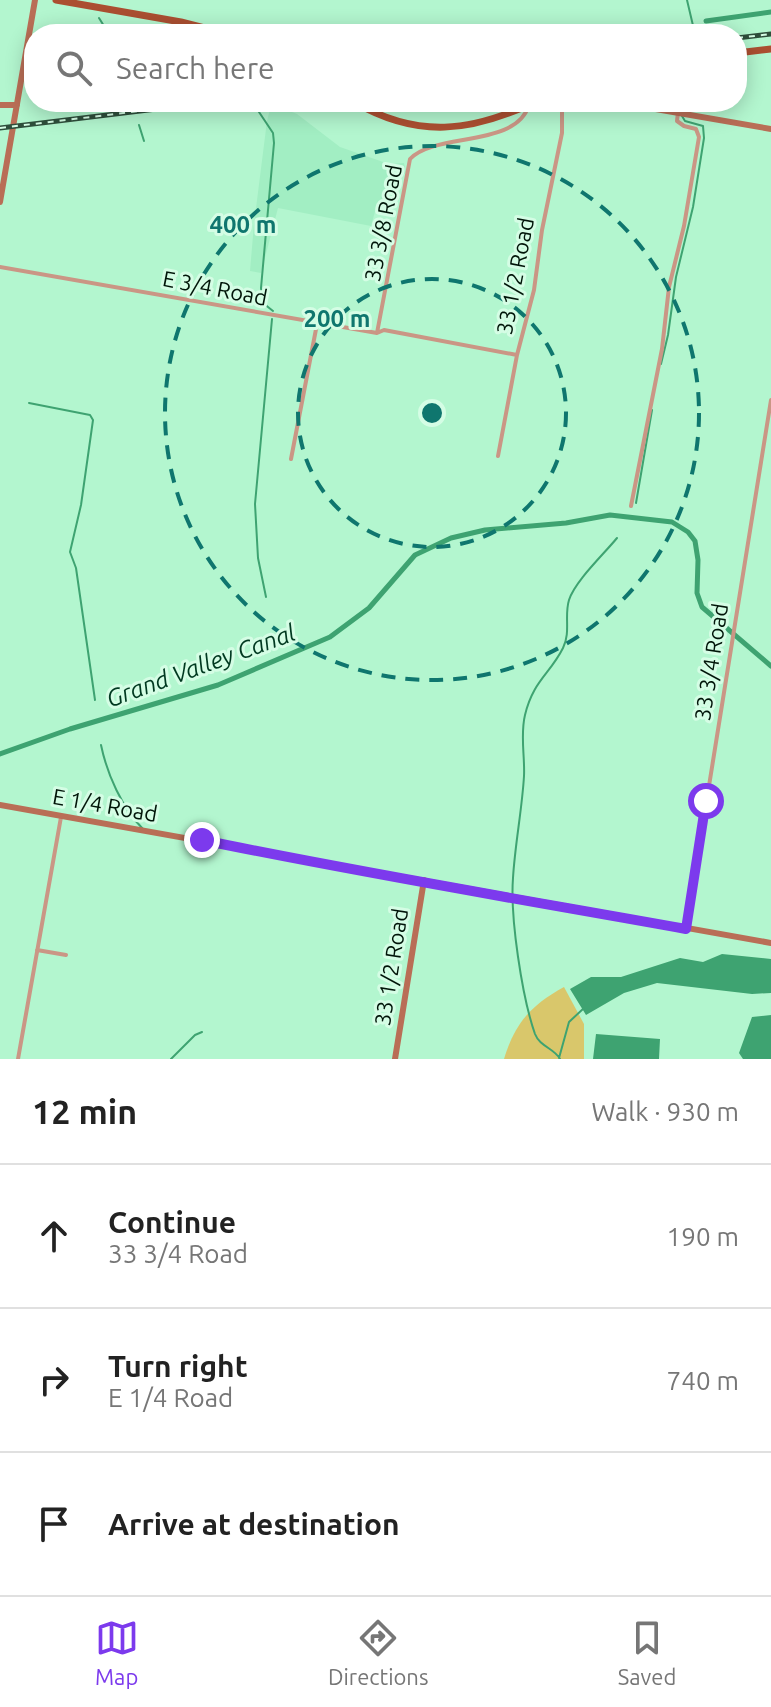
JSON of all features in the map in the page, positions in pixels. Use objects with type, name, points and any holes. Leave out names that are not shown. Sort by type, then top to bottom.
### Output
[{"type":"main road","points":[[56,0],[189,24]]},
{"type":"main road","points":[[747,52],[771,49]]},
{"type":"main road","points":[[377,112],[397,121],[442,128],[491,121],[512,112]]},
{"type":"street","points":[[31,24],[35,0]]},
{"type":"street","points":[[0,202],[24,64]]},
{"type":"street","points":[[0,105],[17,105]]},
{"type":"street","name":"33 3/8 Road","points":[[377,333],[410,159],[423,149],[467,141],[507,127],[528,112]]},
{"type":"street","name":"33 1/2 Road","points":[[498,456],[517,355],[534,290],[542,230],[562,133],[562,112]]},
{"type":"street","points":[[631,506],[699,137],[696,129],[677,121],[678,112],[771,129]]},
{"type":"street","name":"E 3/4 Road","points":[[0,267],[317,324],[377,333],[384,330],[517,355]]},
{"type":"street","points":[[291,459],[317,324]]},
{"type":"street","name":"33 3/4 Road","points":[[686,929],[771,400]]},
{"type":"street","name":"E 1/4 Road","points":[[0,805],[771,943]]},
{"type":"street","points":[[18,1059],[62,815]]},
{"type":"street","name":"33 1/2 Road","points":[[395,1059],[424,880]]},
{"type":"street","points":[[37,950],[66,955]]},
{"type":"shaded area","points":[[269,112],[292,112],[340,147],[389,164],[404,163],[406,172],[376,208],[371,226],[278,208],[261,273],[250,271]]},
{"type":"shaded area","points":[[722,954],[771,959],[771,993],[752,994],[657,983],[624,993],[586,1015],[570,989],[591,977],[621,977],[680,958],[703,962]]},
{"type":"shaded area","points":[[564,987],[584,1024],[584,1059],[504,1059],[513,1035],[526,1016]]},
{"type":"shaded area","points":[[771,1015],[771,1059],[743,1059],[739,1053],[752,1017]]},
{"type":"shaded area","points":[[596,1034],[660,1039],[659,1059],[593,1059]]},
{"type":"waterway","points":[[687,0],[693,24]]},
{"type":"waterway","points":[[706,21],[771,12]]},
{"type":"waterway","points":[[99,18],[103,24]]},
{"type":"waterway","points":[[259,112],[273,133],[274,143],[261,288],[263,303],[273,311]]},
{"type":"waterway","points":[[661,364],[704,138],[703,126],[685,121],[684,112]]},
{"type":"waterway","points":[[139,125],[144,141]]},
{"type":"waterway","points":[[266,597],[258,558],[255,504],[272,319]]},
{"type":"waterway","points":[[29,403],[90,415],[93,420],[81,505],[70,552],[76,568],[95,700]]},
{"type":"waterway","points":[[636,503],[652,410]]},
{"type":"waterway","name":"Grand Valley Canal","points":[[0,754],[70,729],[218,685],[330,637],[369,608],[415,555],[451,538],[485,530],[566,523],[610,515],[672,522],[688,532],[695,541],[697,593],[702,607],[771,666]]},
{"type":"waterway","points":[[560,1059],[535,1034],[515,935],[513,878],[524,776],[524,723],[532,694],[565,642],[572,593],[617,538]]},
{"type":"waterway","points":[[101,745],[116,790],[143,829]]},
{"type":"waterway","points":[[373,875],[415,884]]},
{"type":"waterway","points":[[559,1058],[569,1022],[584,1008]]},
{"type":"waterway","points":[[171,1059],[202,1032]]},
{"type":"railway","points":[[747,37],[771,34]]},
{"type":"railway","points":[[0,128],[132,112]]},
{"type":"route","points":[[202,840],[313,863],[424,880],[686,929],[706,801]]}]
